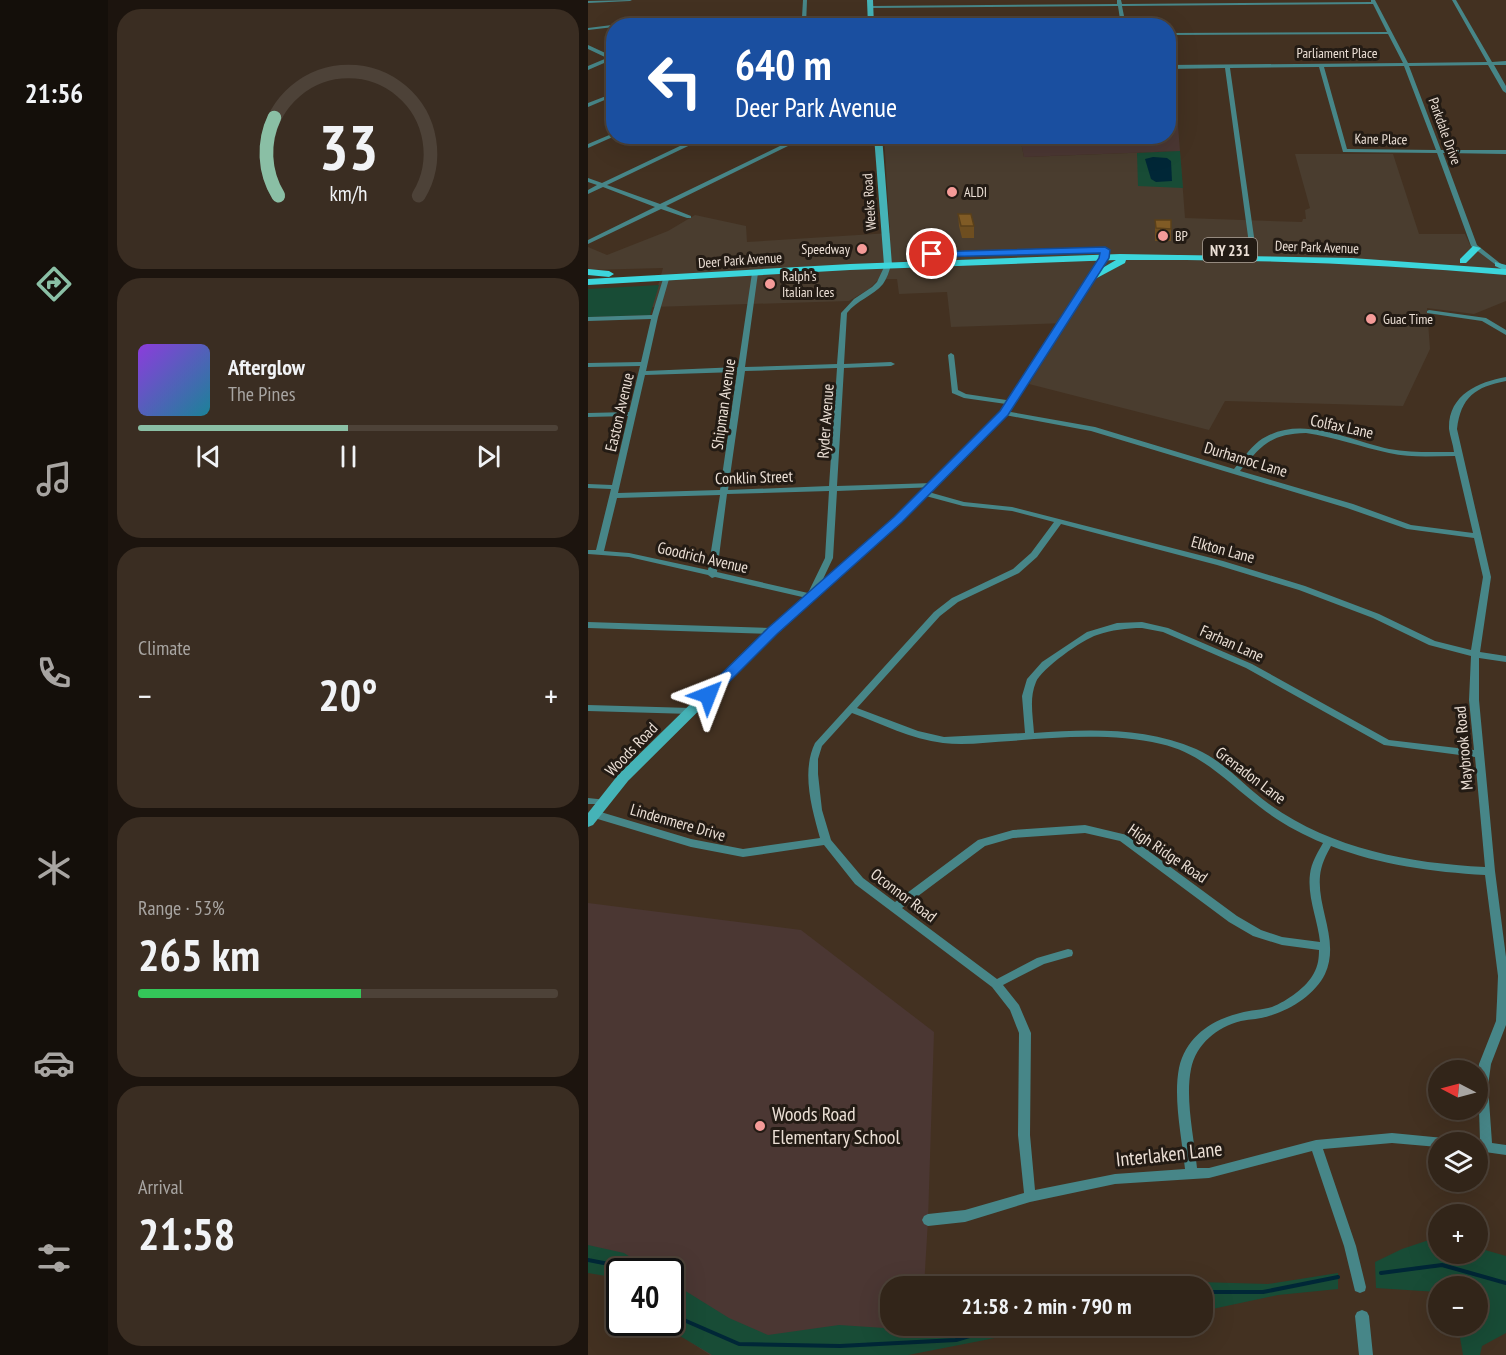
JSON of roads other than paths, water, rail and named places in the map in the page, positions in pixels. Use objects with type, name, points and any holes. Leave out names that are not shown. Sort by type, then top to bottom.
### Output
[{"type":"main road","points":[[1463,261],[1476,248]]},
{"type":"main road","name":"Deer Park Avenue","points":[[588,274],[888,261],[1254,251],[1463,261],[1504,267]]},
{"type":"main road","name":"Deer Park Avenue","points":[[588,282],[755,273],[888,261],[1061,259],[1105,254],[1141,257],[1326,260],[1504,267]]},
{"type":"main road","points":[[1061,259],[1083,268],[1090,279],[1112,264],[1141,257]]},
{"type":"street","points":[[588,2],[630,0]]},
{"type":"street","points":[[804,18],[805,0]]},
{"type":"street","points":[[1454,0],[1506,91]]},
{"type":"street","points":[[870,4],[1374,2]]},
{"type":"street","name":"Parkdale Drive","points":[[1374,2],[1406,64],[1476,248]]},
{"type":"street","points":[[1120,3],[1123,18]]},
{"type":"street","points":[[588,29],[606,28]]},
{"type":"street","points":[[1176,34],[1389,33]]},
{"type":"street","points":[[588,47],[606,56]]},
{"type":"street","points":[[588,68],[606,61]]},
{"type":"street","name":"Parliament Place","points":[[1176,67],[1506,63]]},
{"type":"street","name":"Kane Place","points":[[1321,65],[1345,151],[1506,152]]},
{"type":"street","points":[[1227,66],[1254,251]]},
{"type":"street","points":[[588,105],[606,97]]},
{"type":"street","points":[[588,146],[606,138]]},
{"type":"street","points":[[588,192],[690,144]]},
{"type":"street","points":[[588,242],[785,146],[784,144]]},
{"type":"street","name":"Weeks Road","points":[[879,144],[888,261]]},
{"type":"street","points":[[588,180],[689,217]]},
{"type":"street","points":[[1476,248],[1504,267]]},
{"type":"street","name":"Woods Road","points":[[591,818],[623,778],[772,631],[898,520],[1007,408],[1105,254]]},
{"type":"street","name":"Ryder Avenue","points":[[811,596],[829,558],[844,313],[850,303],[870,292],[884,280],[888,261]]},
{"type":"street","name":"Shipman Avenue","points":[[712,575],[755,273]]},
{"type":"street","name":"Easton Avenue","points":[[600,552],[641,373],[666,279]]},
{"type":"street","points":[[1429,312],[1484,319],[1506,333]]},
{"type":"street","points":[[588,319],[655,317]]},
{"type":"street","name":"Durhamoc Lane","points":[[951,355],[955,391],[964,396],[1092,429],[1410,527],[1477,536]]},
{"type":"street","points":[[588,365],[644,363]]},
{"type":"street","points":[[641,373],[891,364]]},
{"type":"street","name":"Maybrook Road","points":[[1482,1132],[1482,1086],[1485,1064],[1502,1021],[1503,1001],[1503,976],[1490,871],[1474,700],[1475,654],[1487,577],[1453,429],[1454,419],[1463,396],[1485,383],[1506,379]]},
{"type":"street","points":[[588,416],[632,414]]},
{"type":"street","name":"Colfax Lane","points":[[1235,472],[1260,443],[1270,437],[1302,431],[1326,434],[1389,451],[1458,454]]},
{"type":"street","points":[[588,486],[616,487]]},
{"type":"street","name":"Conklin Street","points":[[613,496],[834,488],[929,489]]},
{"type":"street","name":"Elkton Lane","points":[[929,489],[963,504],[1012,509],[1264,576],[1376,616],[1432,643],[1506,659]]},
{"type":"street","name":"Oconnor Road","points":[[1030,1197],[1024,1135],[1025,1033],[1015,1008],[996,984],[859,881],[826,841],[817,810],[813,759],[818,745],[937,614],[955,600],[1016,571],[1034,555],[1059,521]]},
{"type":"street","name":"Goodrich Avenue","points":[[588,552],[629,555],[811,596]]},
{"type":"street","name":"Farhan Lane","points":[[1030,737],[1027,696],[1032,680],[1045,664],[1090,634],[1117,626],[1142,625],[1165,630],[1250,666],[1387,743],[1478,754]]},
{"type":"street","points":[[588,626],[772,631]]},
{"type":"street","points":[[588,708],[691,711]]},
{"type":"street","name":"Grenadon Lane","points":[[850,709],[916,734],[944,740],[1117,734],[1150,737],[1193,751],[1225,771],[1266,806],[1295,825],[1329,841],[1401,862],[1455,870],[1490,871]]},
{"type":"street","points":[[588,801],[604,802]]},
{"type":"street","name":"Lindenmere Drive","points":[[591,818],[720,850],[743,853],[826,841]]},
{"type":"street","name":"High Ridge Road","points":[[895,908],[989,840],[1013,834],[1085,829],[1123,838],[1233,919],[1257,933],[1282,941],[1326,947]]},
{"type":"street","points":[[1192,1175],[1184,1086],[1185,1069],[1191,1051],[1200,1036],[1217,1026],[1238,1017],[1269,1012],[1289,1003],[1309,988],[1321,971],[1326,947],[1315,877],[1319,858],[1329,841]]},
{"type":"street","points":[[996,984],[1041,961],[1068,953]]},
{"type":"street","name":"Interlaken Lane","points":[[928,1220],[965,1216],[1030,1197],[1115,1179],[1209,1173],[1316,1145],[1392,1138],[1428,1141]]},
{"type":"street","points":[[1316,1145],[1350,1246],[1360,1287]]},
{"type":"street","points":[[1488,1147],[1506,1150]]},
{"type":"street","points":[[1362,1316],[1366,1355]]},
{"type":"water","points":[[1167,158],[1171,161],[1172,181],[1156,182],[1151,179],[1145,159]]},
{"type":"waterway","points":[[588,1260],[606,1263]]},
{"type":"waterway","points":[[1381,1273],[1442,1265],[1506,1283]]},
{"type":"waterway","points":[[1213,1292],[1263,1292],[1338,1277]]},
{"type":"waterway","points":[[684,1320],[739,1344],[840,1346],[956,1340],[969,1336]]},
{"type":"place","name":"ALDI","points":[[952,192]]},
{"type":"place","name":"BP","points":[[1163,236]]},
{"type":"place","name":"Speedway","points":[[862,249]]},
{"type":"place","name":"Ralph's Italian Ices","points":[[770,284]]},
{"type":"place","name":"Guac Time","points":[[1371,319]]},
{"type":"place","name":"Woods Road Elementary School","points":[[760,1126]]}]
